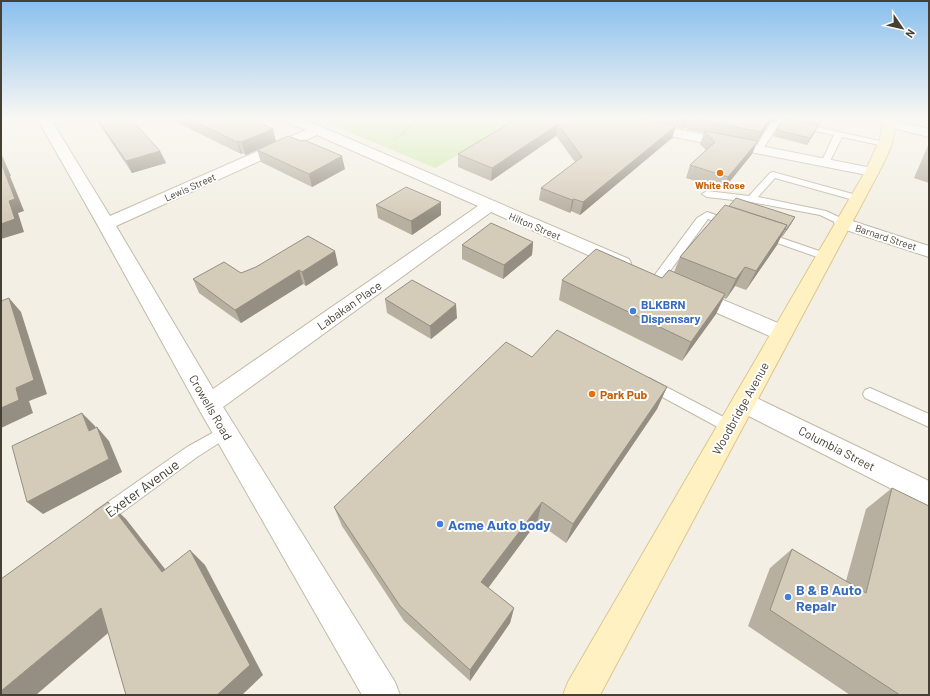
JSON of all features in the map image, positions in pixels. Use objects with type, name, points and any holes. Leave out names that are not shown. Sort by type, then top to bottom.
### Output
[{"type":"main road","name":"Woodbridge Avenue","points":[[581,695],[883,150]]},
{"type":"street","name":"Crowells Road","points":[[62,150],[225,432],[382,695]]},
{"type":"street","name":"Lewis Street","points":[[106,224],[272,150]]},
{"type":"street","name":"Hilton Street","points":[[364,150],[782,333]]},
{"type":"street","points":[[760,150],[872,172]]},
{"type":"street","name":"Labakan Place","points":[[209,404],[489,206]]},
{"type":"street","name":"Barnard Street","points":[[843,223],[929,252]]},
{"type":"street","name":"Columbia Street","points":[[744,402],[929,494]]},
{"type":"lane","points":[[825,163],[831,150]]},
{"type":"lane","points":[[751,199],[773,175],[857,198]]},
{"type":"lane","points":[[707,194],[751,199],[822,213],[843,223]]},
{"type":"lane","points":[[658,279],[701,220],[707,215],[741,226]]},
{"type":"lane","points":[[755,231],[824,256]]},
{"type":"lane","points":[[640,378],[730,427]]},
{"type":"lane","points":[[870,394],[929,421]]},
{"type":"lane","name":"Exeter Avenue","points":[[90,525],[192,452],[225,432]]},
{"type":"green space","points":[[393,150],[465,150],[435,168]]},
{"type":"building","points":[[119,150],[160,151],[126,161]]},
{"type":"building","points":[[258,150],[329,150],[342,156],[309,174]]},
{"type":"building","points":[[464,150],[518,150],[492,168],[458,154]]},
{"type":"building","points":[[577,150],[646,150],[583,202],[574,199],[572,200],[541,188],[582,157]]},
{"type":"building","points":[[706,150],[750,150],[728,177],[690,165]]},
{"type":"building","points":[[1,159],[15,199],[9,201],[15,219],[1,224]]},
{"type":"building","points":[[406,187],[441,202],[411,221],[376,205]]},
{"type":"building","points":[[736,198],[795,217],[786,230],[787,225],[729,206]]},
{"type":"building","points":[[725,205],[787,225],[756,271],[745,267],[736,279],[680,257]]},
{"type":"building","points":[[491,223],[533,242],[504,265],[462,245]]},
{"type":"building","points":[[308,236],[335,251],[302,272],[299,270],[235,310],[193,279],[224,262],[241,273],[256,267]]},
{"type":"building","points":[[596,249],[662,278],[669,270],[725,294],[691,342],[562,280]]},
{"type":"building","points":[[412,280],[456,304],[430,326],[385,299]]},
{"type":"building","points":[[9,298],[34,380],[16,388],[19,400],[1,408],[1,301]]},
{"type":"building","name":"Acme Auto body","points":[[557,330],[667,387],[573,524],[542,502],[481,582],[514,608],[470,670],[400,606],[334,507],[506,342],[532,357]]},
{"type":"building","points":[[82,413],[89,431],[97,427],[109,459],[27,502],[12,446]]},
{"type":"building","name":"B & B Auto Repair","points":[[892,488],[929,506],[929,695],[900,695],[770,610],[792,549],[866,593]]},
{"type":"building","points":[[108,502],[162,572],[190,550],[250,665],[217,695],[126,695],[101,608],[1,691],[1,579]]},
{"type":"place","name":"White Rose","points":[[720,173]]},
{"type":"place","name":"BLKBRN Dispensary","points":[[633,311]]},
{"type":"place","name":"Park Pub","points":[[592,394]]},
{"type":"place","name":"Acme Auto body","points":[[440,524]]},
{"type":"place","name":"B & B Auto Repair","points":[[788,597]]}]
